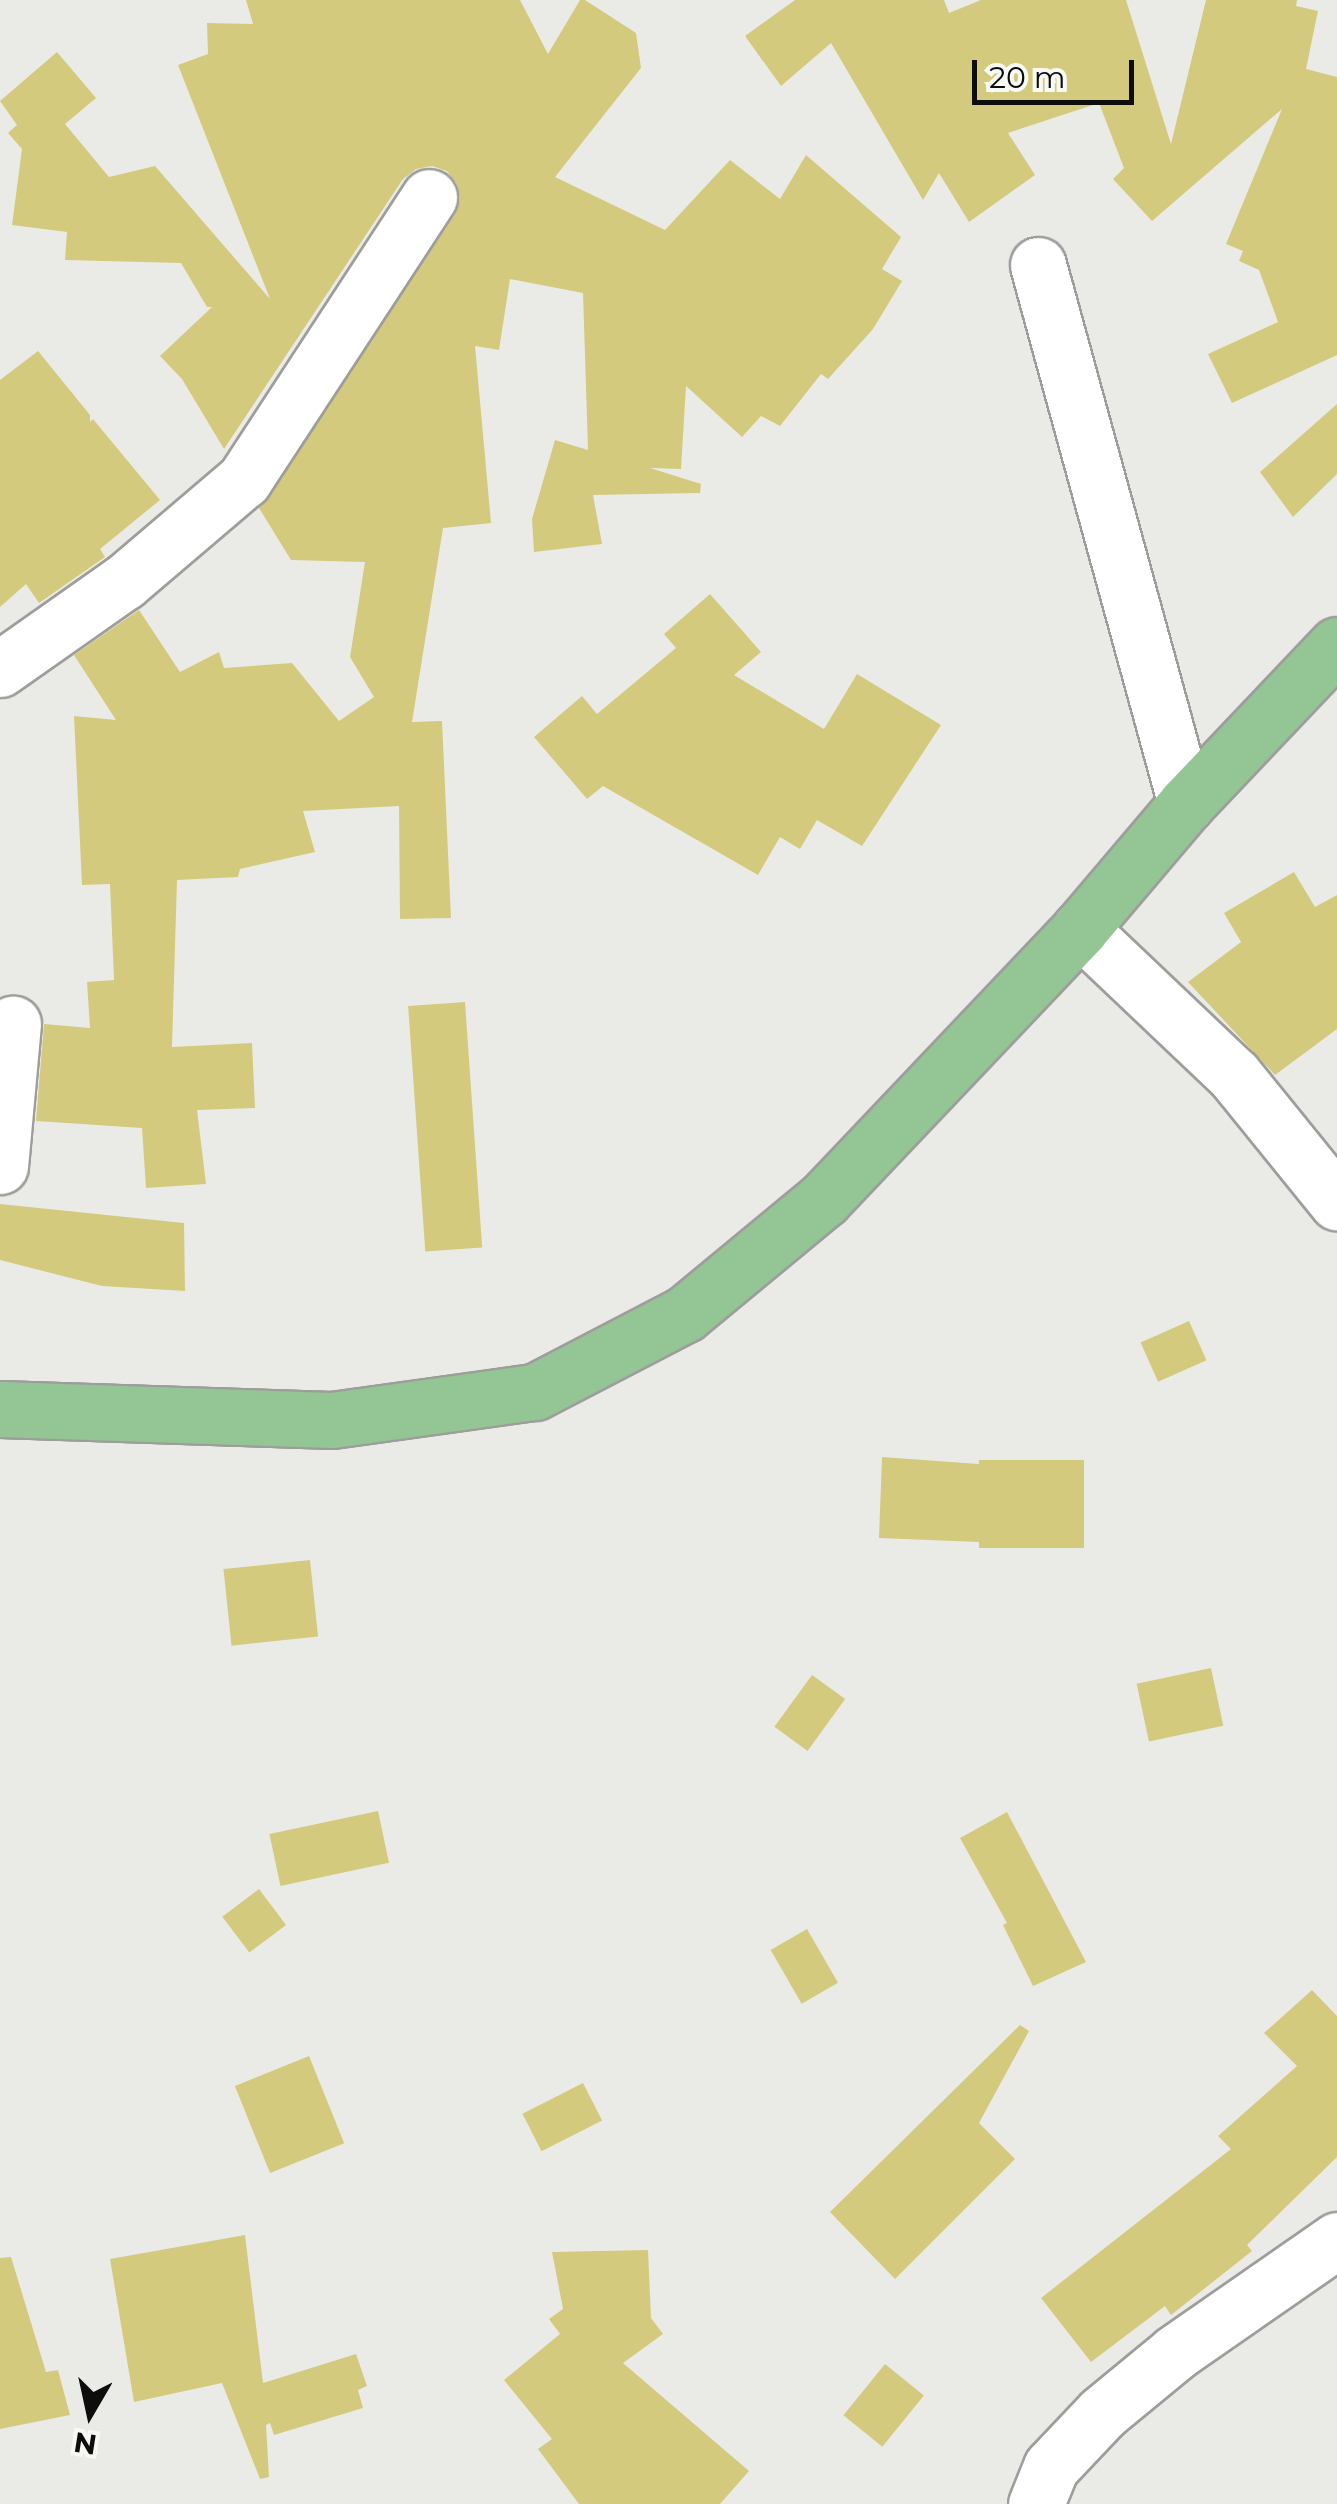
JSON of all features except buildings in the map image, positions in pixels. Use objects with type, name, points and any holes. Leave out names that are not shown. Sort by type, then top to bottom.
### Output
[{"type":"main road","points":[[0,1408],[332,1420],[535,1392],[685,1314],[824,1199],[1080,929],[1186,804],[1337,645]]},
{"type":"street","points":[[0,670],[124,582],[244,480],[429,198]]},
{"type":"street","points":[[1038,265],[1186,804]]},
{"type":"street","points":[[1080,929],[1234,1075],[1337,1202]]},
{"type":"street","points":[[0,1166],[13,1024]]},
{"type":"street","points":[[1036,2504],[1051,2467],[1102,2413],[1176,2352],[1337,2240]]}]
